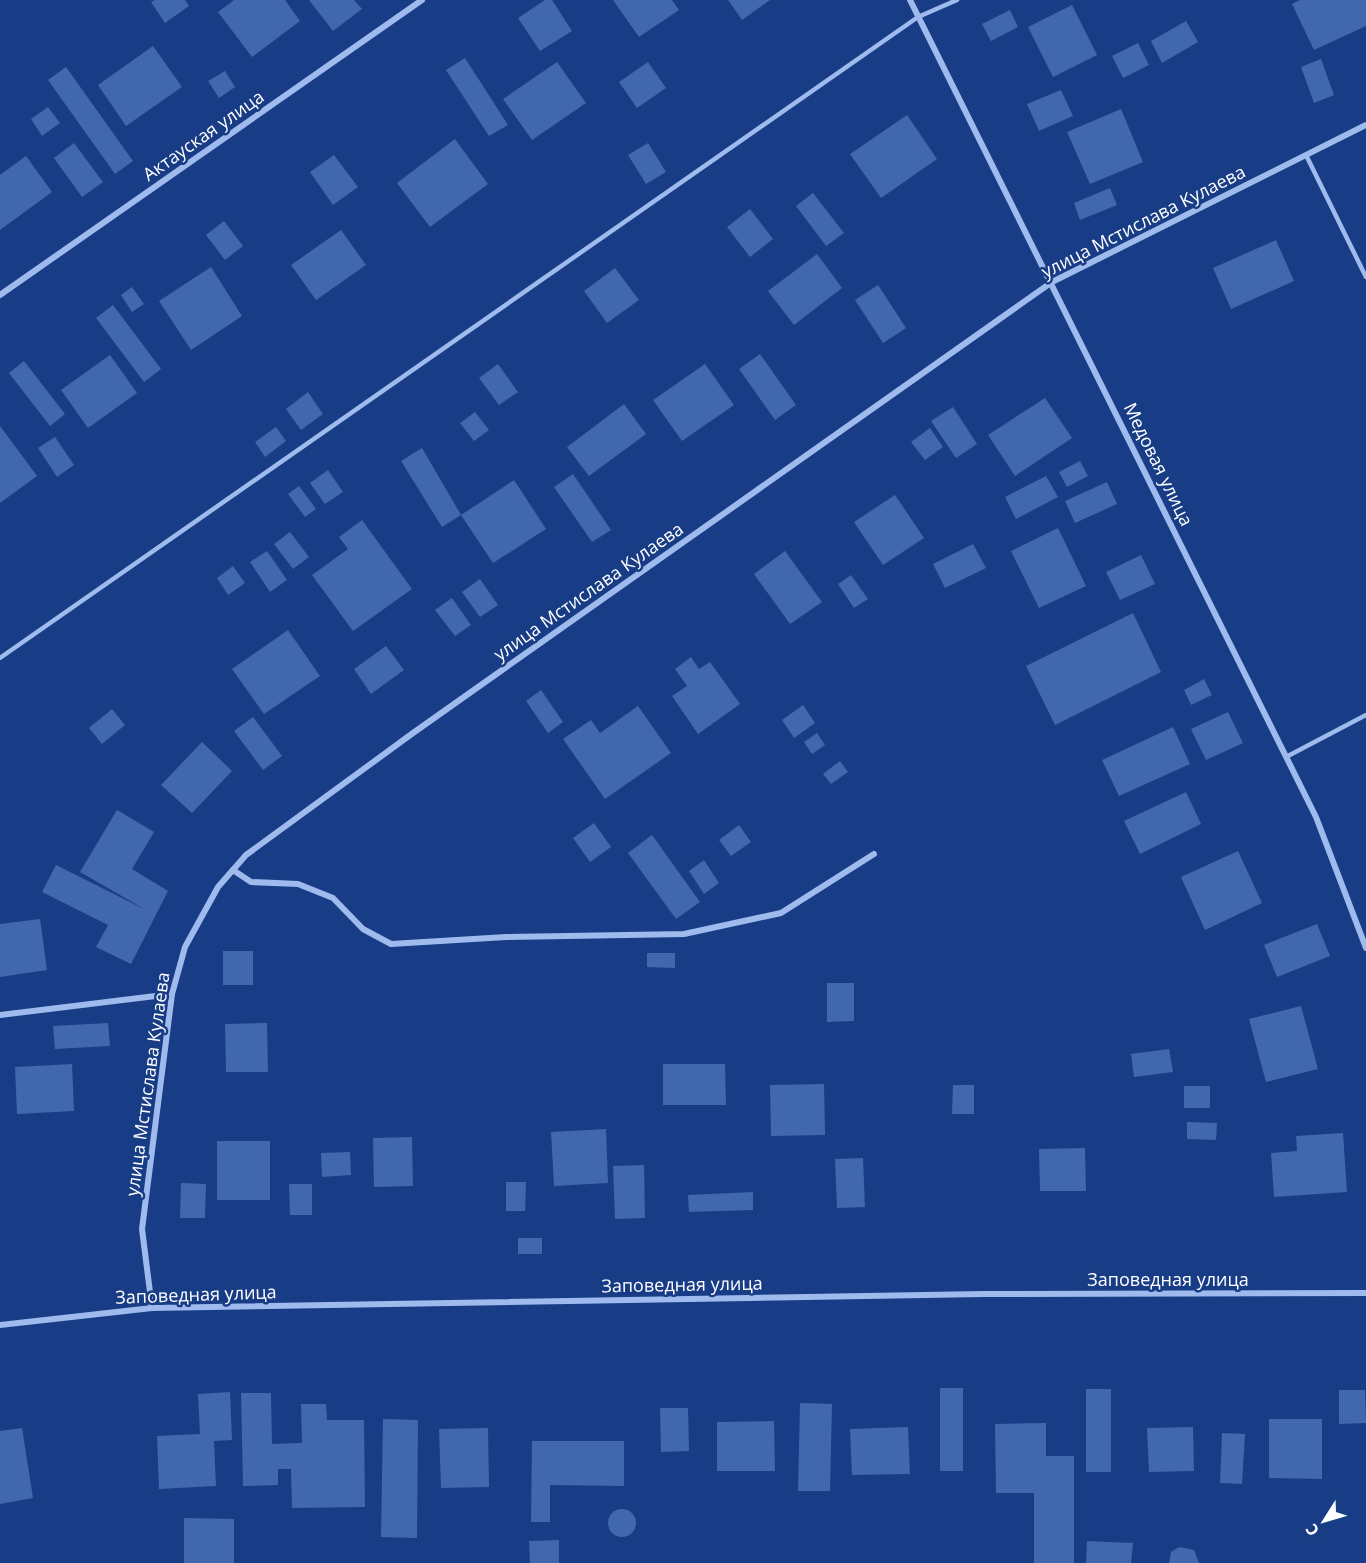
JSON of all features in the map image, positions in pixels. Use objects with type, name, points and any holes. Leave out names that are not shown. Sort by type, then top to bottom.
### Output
[{"type":"street","name":"Актауская улица","points":[[0,295],[422,0]]},
{"type":"street","name":"Медовая улица","points":[[910,0],[1316,817],[1366,948]]},
{"type":"street","name":"улица Мстислава Кулаева","points":[[152,1308],[142,1229],[172,994],[185,947],[218,887],[246,855],[423,726],[1052,282],[1366,125]]},
{"type":"street","points":[[233,870],[251,882],[298,884],[333,898],[363,929],[391,944],[506,937],[684,934],[781,913],[874,854]]},
{"type":"street","points":[[0,1015],[172,994]]},
{"type":"street","name":"Заповедная улица","points":[[0,1325],[152,1308],[984,1294],[1366,1293]]},
{"type":"lane","points":[[0,658],[918,17],[957,0]]},
{"type":"lane","points":[[1305,155],[1366,277]]},
{"type":"lane","points":[[1286,757],[1366,715]]},
{"type":"building","points":[[185,0],[189,6],[165,23],[151,2]]},
{"type":"building","points":[[234,0],[285,0],[300,21],[252,57],[218,12]]},
{"type":"building","points":[[309,0],[354,0],[362,9],[333,31]]},
{"type":"building","points":[[545,0],[552,0],[572,31],[540,51],[518,18]]},
{"type":"building","points":[[613,0],[672,0],[679,10],[639,37]]},
{"type":"building","points":[[728,0],[770,0],[742,20]]},
{"type":"building","points":[[1300,0],[1366,0],[1366,26],[1314,50],[1292,4]]},
{"type":"building","points":[[1072,5],[1097,55],[1053,77],[1028,27]]},
{"type":"building","points":[[1010,10],[1018,27],[991,41],[982,24]]},
{"type":"building","points":[[1186,21],[1198,42],[1162,63],[1151,41]]},
{"type":"building","points":[[1138,43],[1149,65],[1123,78],[1112,56]]},
{"type":"building","points":[[153,46],[182,87],[126,126],[98,85]]},
{"type":"building","points":[[465,58],[508,125],[489,136],[446,70]]},
{"type":"building","points":[[1321,59],[1334,95],[1314,103],[1301,67]]},
{"type":"building","points":[[557,62],[586,103],[532,140],[503,99]]},
{"type":"building","points":[[648,62],[666,88],[637,108],[619,82]]},
{"type":"building","points":[[66,67],[133,161],[115,174],[48,80]]},
{"type":"building","points":[[225,71],[235,87],[219,98],[208,81]]},
{"type":"building","points":[[1061,90],[1073,116],[1039,131],[1027,104]]},
{"type":"building","points":[[48,107],[60,123],[42,136],[31,119]]},
{"type":"building","points":[[1121,109],[1143,162],[1090,184],[1067,132]]},
{"type":"building","points":[[907,115],[937,159],[881,198],[850,154]]},
{"type":"building","points":[[455,139],[488,184],[430,227],[397,183]]},
{"type":"building","points":[[74,143],[103,182],[82,197],[54,158]]},
{"type":"building","points":[[648,143],[666,172],[646,184],[628,155]]},
{"type":"building","points":[[334,155],[358,187],[333,205],[310,172]]},
{"type":"building","points":[[26,156],[52,192],[0,230],[0,175]]},
{"type":"building","points":[[1110,188],[1117,205],[1080,220],[1074,203]]},
{"type":"building","points":[[813,193],[844,233],[826,246],[796,206]]},
{"type":"building","points":[[750,209],[773,239],[750,257],[727,227]]},
{"type":"building","points":[[224,221],[243,246],[225,260],[206,235]]},
{"type":"building","points":[[341,230],[366,265],[316,300],[291,265]]},
{"type":"building","points":[[1276,240],[1294,281],[1231,309],[1213,268]]},
{"type":"building","points":[[817,254],[842,288],[794,325],[768,291]]},
{"type":"building","points":[[211,267],[242,316],[191,350],[159,301]]},
{"type":"building","points":[[615,268],[639,300],[607,323],[584,291]]},
{"type":"building","points":[[878,285],[906,328],[883,343],[855,300]]},
{"type":"building","points":[[132,287],[144,304],[132,312],[121,295]]},
{"type":"building","points":[[113,305],[161,369],[144,382],[96,318]]},
{"type":"building","points":[[760,354],[796,405],[775,420],[739,369]]},
{"type":"building","points":[[110,355],[137,393],[88,428],[61,390]]},
{"type":"building","points":[[24,361],[65,414],[50,426],[9,373]]},
{"type":"building","points":[[498,364],[518,392],[499,405],[479,378]]},
{"type":"building","points":[[705,364],[734,405],[682,441],[653,400]]},
{"type":"building","points":[[308,392],[323,414],[301,430],[286,409]]},
{"type":"building","points":[[1045,398],[1072,438],[1015,476],[988,435]]},
{"type":"building","points":[[624,404],[646,434],[589,476],[567,447]]},
{"type":"building","points":[[953,407],[977,444],[956,458],[931,421]]},
{"type":"building","points":[[475,412],[489,430],[474,441],[460,423]]},
{"type":"building","points":[[0,426],[37,476],[0,503]]},
{"type":"building","points":[[276,427],[286,441],[265,457],[255,442]]},
{"type":"building","points":[[930,428],[943,447],[925,460],[911,442]]},
{"type":"building","points":[[55,437],[74,465],[57,477],[38,448]]},
{"type":"building","points":[[422,448],[461,515],[442,527],[401,461]]},
{"type":"building","points":[[1080,461],[1088,476],[1067,487],[1059,472]]},
{"type":"building","points":[[328,470],[343,492],[325,504],[310,483]]},
{"type":"building","points":[[573,474],[611,530],[592,542],[554,487]]},
{"type":"building","points":[[1046,476],[1058,497],[1016,519],[1005,497]]},
{"type":"building","points":[[514,480],[546,529],[493,563],[461,515]]},
{"type":"building","points":[[1107,482],[1117,504],[1075,523],[1065,501]]},
{"type":"building","points":[[299,486],[316,509],[305,517],[288,494]]},
{"type":"building","points":[[895,495],[924,538],[883,565],[854,522]]},
{"type":"building","points":[[362,520],[412,589],[353,631],[312,575],[348,549],[339,537]]},
{"type":"building","points":[[1058,528],[1086,586],[1039,608],[1011,551]]},
{"type":"building","points":[[290,532],[309,557],[293,569],[274,544]]},
{"type":"building","points":[[973,544],[986,568],[945,588],[933,564]]},
{"type":"building","points":[[267,551],[287,580],[270,592],[250,562]]},
{"type":"building","points":[[785,551],[822,602],[790,624],[754,574]]},
{"type":"building","points":[[1141,555],[1155,584],[1120,600],[1106,572]]},
{"type":"building","points":[[233,566],[245,583],[228,595],[217,578]]},
{"type":"building","points":[[851,575],[868,599],[854,608],[838,584]]},
{"type":"building","points":[[480,579],[498,605],[480,617],[462,592]]},
{"type":"building","points":[[452,598],[471,625],[455,636],[435,610]]},
{"type":"building","points":[[1133,613],[1161,672],[1055,725],[1026,666]]},
{"type":"building","points":[[288,630],[320,676],[264,714],[232,669]]},
{"type":"building","points":[[386,646],[404,670],[371,694],[354,669]]},
{"type":"building","points":[[691,657],[699,669],[710,662],[740,704],[698,734],[672,696],[687,686],[675,669]]},
{"type":"building","points":[[1204,679],[1212,695],[1191,705],[1184,690]]},
{"type":"building","points":[[541,690],[563,722],[548,733],[526,701]]},
{"type":"building","points":[[803,705],[815,723],[794,738],[782,720]]},
{"type":"building","points":[[638,706],[671,753],[605,799],[563,739],[591,720],[600,733]]},
{"type":"building","points":[[112,709],[125,725],[102,744],[89,728]]},
{"type":"building","points":[[1228,712],[1243,743],[1206,760],[1191,729]]},
{"type":"building","points":[[253,717],[282,756],[263,770],[234,731]]},
{"type":"building","points":[[1173,727],[1190,764],[1119,796],[1102,760]]},
{"type":"building","points":[[817,733],[825,745],[812,754],[804,742]]},
{"type":"building","points":[[202,742],[232,771],[192,813],[161,785]]},
{"type":"building","points":[[840,761],[848,772],[831,784],[823,774]]},
{"type":"building","points":[[1186,792],[1201,824],[1140,854],[1124,821]]},
{"type":"building","points":[[117,810],[154,832],[132,869],[168,891],[131,964],[96,947],[108,925],[42,892],[56,865],[146,910],[80,872]]},
{"type":"building","points":[[594,823],[611,847],[590,862],[573,838]]},
{"type":"building","points":[[739,825],[751,842],[731,856],[719,840]]},
{"type":"building","points":[[652,835],[700,902],[676,919],[628,853]]},
{"type":"building","points":[[1238,851],[1262,903],[1205,930],[1181,877]]},
{"type":"building","points":[[704,860],[719,883],[704,894],[689,871]]},
{"type":"building","points":[[40,919],[47,970],[0,977],[0,924]]},
{"type":"building","points":[[1317,924],[1330,956],[1277,977],[1264,945]]},
{"type":"building","points":[[223,951],[253,951],[253,985],[223,985]]},
{"type":"building","points":[[647,953],[675,953],[675,968],[647,967]]},
{"type":"building","points":[[827,983],[854,983],[854,1021],[827,1022]]},
{"type":"building","points":[[1301,1006],[1318,1069],[1266,1082],[1249,1019]]},
{"type":"building","points":[[108,1023],[110,1046],[55,1049],[53,1026]]},
{"type":"building","points":[[267,1023],[268,1072],[226,1072],[225,1024]]},
{"type":"building","points":[[1169,1049],[1173,1072],[1134,1077],[1131,1054]]},
{"type":"building","points":[[72,1064],[74,1111],[17,1114],[15,1067]]},
{"type":"building","points":[[663,1064],[725,1064],[726,1105],[663,1105]]},
{"type":"building","points":[[824,1084],[825,1135],[771,1136],[770,1085]]},
{"type":"building","points":[[953,1085],[974,1085],[974,1114],[952,1114]]},
{"type":"building","points":[[1184,1086],[1210,1086],[1210,1108],[1184,1108]]},
{"type":"building","points":[[1187,1122],[1217,1123],[1216,1140],[1187,1139]]},
{"type":"building","points":[[606,1129],[608,1183],[554,1186],[551,1132]]},
{"type":"building","points":[[1343,1133],[1347,1192],[1274,1197],[1271,1153],[1297,1151],[1296,1136]]},
{"type":"building","points":[[412,1137],[413,1186],[374,1187],[373,1138]]},
{"type":"building","points":[[217,1141],[270,1141],[270,1200],[217,1200]]},
{"type":"building","points":[[1085,1148],[1086,1191],[1040,1191],[1039,1149]]},
{"type":"building","points":[[350,1152],[351,1175],[322,1177],[321,1153]]},
{"type":"building","points":[[863,1158],[865,1207],[837,1208],[835,1159]]},
{"type":"building","points":[[644,1165],[645,1218],[615,1219],[613,1166]]},
{"type":"building","points":[[506,1182],[526,1182],[525,1211],[506,1211]]},
{"type":"building","points":[[181,1183],[206,1184],[205,1218],[180,1218]]},
{"type":"building","points":[[289,1184],[312,1184],[312,1215],[290,1215]]},
{"type":"building","points":[[753,1192],[753,1210],[689,1212],[688,1195]]},
{"type":"building","points":[[518,1238],[542,1238],[542,1254],[518,1254]]},
{"type":"building","points":[[940,1388],[963,1388],[963,1471],[940,1471]]},
{"type":"building","points":[[1086,1389],[1111,1389],[1111,1472],[1086,1472]]},
{"type":"building","points":[[1339,1390],[1365,1390],[1366,1423],[1339,1424]]},
{"type":"building","points":[[230,1392],[232,1440],[214,1441],[216,1486],[159,1489],[157,1436],[200,1434],[198,1394]]},
{"type":"building","points":[[241,1393],[271,1393],[272,1444],[302,1443],[301,1404],[326,1404],[327,1420],[364,1420],[365,1507],[292,1508],[291,1469],[278,1469],[278,1485],[243,1486]]},
{"type":"building","points":[[800,1403],[832,1404],[830,1491],[798,1491]]},
{"type":"building","points":[[660,1408],[688,1408],[689,1451],[661,1452]]},
{"type":"building","points":[[383,1419],[418,1420],[417,1538],[381,1537]]},
{"type":"building","points":[[1269,1419],[1322,1419],[1322,1479],[1269,1478]]},
{"type":"building","points":[[774,1421],[775,1471],[717,1471],[717,1422]]},
{"type":"building","points":[[1046,1423],[1046,1456],[1074,1456],[1074,1563],[1034,1563],[1034,1493],[996,1493],[995,1424]]},
{"type":"building","points":[[908,1427],[910,1474],[852,1475],[850,1429]]},
{"type":"building","points":[[1193,1427],[1194,1471],[1149,1472],[1147,1428]]},
{"type":"building","points":[[22,1428],[33,1498],[0,1504],[0,1431]]},
{"type":"building","points":[[488,1428],[489,1487],[441,1488],[439,1429]]},
{"type":"building","points":[[1222,1433],[1245,1434],[1242,1484],[1220,1483]]},
{"type":"building","points":[[532,1441],[624,1441],[624,1486],[550,1485],[550,1522],[531,1522]]},
{"type":"building","points":[[622,1509],[632,1513],[636,1523],[632,1533],[622,1537],[612,1533],[608,1523],[612,1513]]},
{"type":"building","points":[[184,1518],[234,1519],[234,1563],[184,1563]]},
{"type":"building","points":[[559,1540],[559,1563],[530,1563],[529,1541]]},
{"type":"building","points":[[1087,1541],[1133,1543],[1131,1563],[1086,1563]]},
{"type":"building","points":[[1179,1547],[1194,1550],[1199,1563],[1169,1563],[1171,1552]]}]
